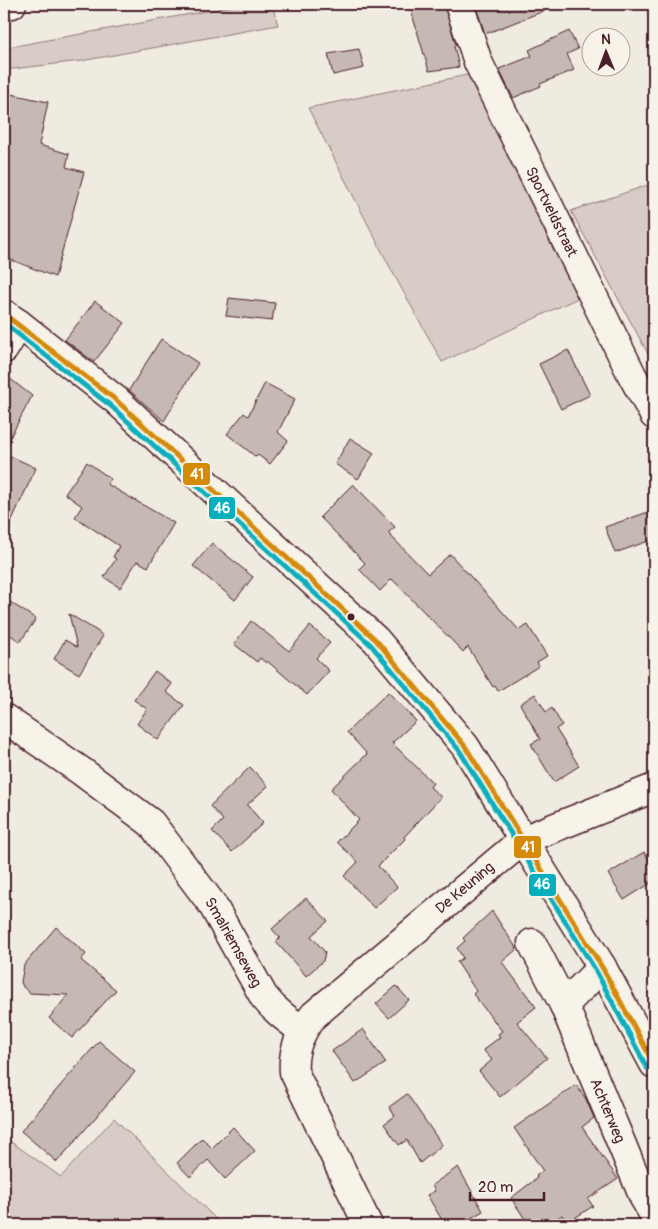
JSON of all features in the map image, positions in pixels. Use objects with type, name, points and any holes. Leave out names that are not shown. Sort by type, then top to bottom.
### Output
[{"type":"street","points":[[4,5],[12,4]]},
{"type":"street","name":"Sportveldstraat","points":[[459,4],[478,62],[632,375],[654,415]]},
{"type":"street","points":[[4,349],[11,319],[116,400],[376,640],[465,746],[602,967],[654,1064]]},
{"type":"street","name":"Smalriemseweg","points":[[4,718],[81,771],[151,823],[212,904],[264,996],[278,1012],[303,1031]]},
{"type":"street","name":"De Keuning","points":[[303,1031],[314,1016],[523,840],[654,788]]},
{"type":"street","name":"Achterweg","points":[[532,943],[564,1005],[644,1198],[654,1215]]},
{"type":"street","points":[[564,1005],[602,967]]},
{"type":"street","points":[[303,1031],[293,1059],[294,1072],[368,1225]]},
{"type":"shaded area","points":[[245,4],[272,4],[278,25],[81,61],[4,70],[4,48]]},
{"type":"shaded area","points":[[472,74],[580,297],[442,362],[393,273],[308,108]]},
{"type":"shaded area","points":[[654,183],[654,365],[571,211]]},
{"type":"shaded area","points":[[114,1118],[222,1225],[4,1225],[4,1137],[61,1177]]},
{"type":"building","points":[[409,4],[444,4],[456,45],[454,46],[459,67],[429,71]]},
{"type":"building","points":[[475,4],[559,4],[559,5],[485,34]]},
{"type":"building","points":[[569,31],[578,49],[567,54],[574,70],[513,98],[499,69],[532,56],[529,50]]},
{"type":"building","points":[[359,49],[364,68],[333,75],[328,54]]},
{"type":"building","points":[[11,94],[48,102],[39,145],[69,154],[66,167],[84,172],[55,277],[4,257],[4,129]]},
{"type":"building","points":[[229,298],[275,303],[272,321],[226,316]]},
{"type":"building","points":[[95,301],[125,323],[94,362],[65,340]]},
{"type":"building","points":[[161,339],[198,363],[164,421],[129,390]]},
{"type":"building","points":[[568,350],[590,395],[561,409],[539,364]]},
{"type":"building","points":[[4,374],[32,396],[4,449]]},
{"type":"building","points":[[265,383],[295,399],[278,432],[288,441],[270,464],[258,455],[256,457],[227,434],[244,413],[248,416]]},
{"type":"building","points":[[350,438],[374,453],[358,479],[335,464]]},
{"type":"building","points":[[4,453],[36,468],[4,537]]},
{"type":"building","points":[[87,462],[111,479],[107,484],[174,523],[148,567],[137,561],[120,588],[104,577],[116,559],[113,557],[119,546],[75,517],[82,506],[65,494]]},
{"type":"building","points":[[353,484],[395,527],[388,533],[428,574],[450,554],[519,630],[528,625],[547,656],[537,662],[539,666],[498,691],[495,686],[493,687],[468,647],[463,652],[392,579],[380,591],[359,569],[365,563],[320,517]]},
{"type":"building","points":[[654,510],[654,539],[615,553],[605,527]]},
{"type":"building","points":[[212,543],[253,577],[235,600],[193,566]]},
{"type":"building","points":[[4,598],[36,619],[20,642],[4,630]]},
{"type":"building","points":[[69,614],[103,636],[79,674],[54,659],[65,640],[77,647]]},
{"type":"building","points":[[251,621],[289,651],[310,626],[330,643],[316,658],[329,671],[307,695],[267,661],[266,663],[260,658],[257,662],[234,644]]},
{"type":"building","points":[[155,671],[172,684],[166,692],[184,705],[158,740],[137,724],[147,709],[134,700]]},
{"type":"building","points":[[388,692],[416,721],[392,743],[433,783],[430,787],[441,797],[404,837],[405,839],[378,866],[397,887],[374,908],[344,876],[358,862],[337,842],[359,820],[331,789],[367,754],[347,732]]},
{"type":"building","points":[[535,694],[546,712],[552,708],[562,725],[556,729],[579,766],[554,782],[531,744],[540,739],[520,704]]},
{"type":"building","points":[[250,767],[268,786],[247,805],[263,823],[232,852],[212,831],[223,820],[210,806]]},
{"type":"building","points":[[644,852],[654,868],[654,881],[624,900],[608,874]]},
{"type":"building","points":[[306,898],[328,921],[311,936],[325,952],[323,961],[306,976],[276,942],[280,938],[272,929]]},
{"type":"building","points":[[492,911],[517,949],[502,962],[536,1007],[517,1022],[547,1058],[500,1097],[479,1071],[492,1060],[483,1050],[500,1037],[498,1034],[502,1031],[473,994],[476,991],[457,962],[463,958],[457,948],[465,941],[463,938]]},
{"type":"building","points":[[56,927],[86,954],[81,960],[116,990],[72,1038],[49,1018],[68,995],[30,993],[23,987],[21,982],[24,965]]},
{"type":"building","points":[[396,986],[409,1000],[389,1018],[376,1004]]},
{"type":"building","points":[[363,1029],[386,1063],[355,1083],[332,1051]]},
{"type":"building","points":[[99,1041],[135,1072],[57,1162],[21,1131]]},
{"type":"building","points":[[576,1085],[586,1099],[594,1118],[582,1127],[618,1179],[588,1199],[593,1206],[567,1223],[562,1215],[547,1225],[529,1225],[511,1198],[543,1171],[514,1128]]},
{"type":"building","points":[[407,1094],[442,1145],[420,1163],[407,1140],[399,1145],[384,1124],[395,1116],[389,1107]]},
{"type":"building","points":[[233,1127],[255,1151],[225,1179],[208,1160],[190,1177],[177,1163],[202,1138],[212,1148]]},
{"type":"building","points":[[458,1167],[483,1211],[459,1225],[445,1225],[427,1195],[435,1191],[432,1185]]},
{"type":"transit line","name":"41","points":[[4,314],[116,400],[376,640],[465,746],[602,967],[654,1064]]},
{"type":"transit line","name":"46","points":[[4,323],[111,406],[371,645],[459,750],[596,971],[647,1068]]}]
